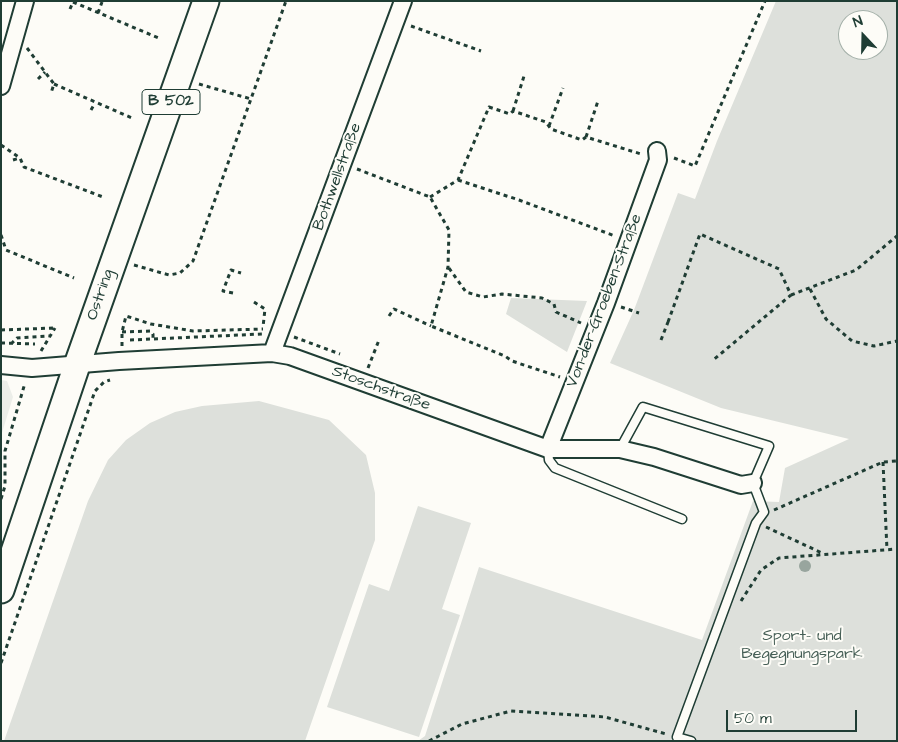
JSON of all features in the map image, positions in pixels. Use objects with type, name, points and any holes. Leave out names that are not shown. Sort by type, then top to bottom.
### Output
[{"type":"main road","name":"Ostring","points":[[1,590],[77,365],[206,1]]},
{"type":"street","points":[[1,86],[25,1]]},
{"type":"street","name":"Bothwellstraße","points":[[272,353],[403,1]]},
{"type":"street","name":"Von-der-Groeben-Straße","points":[[548,449],[596,330],[657,156]]},
{"type":"street","name":"Stoschstraße","points":[[1,365],[32,368],[119,361],[272,353],[290,356],[548,449],[620,449],[654,457],[741,485],[752,484]]},
{"type":"lane","points":[[620,449],[643,407],[769,446],[752,484],[764,512],[756,523],[677,737],[690,741]]},
{"type":"lane","points":[[548,449],[549,460],[555,468],[682,519]]},
{"type":"path","points":[[114,260],[169,276],[180,273],[193,261],[286,1]]},
{"type":"path","points":[[586,137],[695,166],[765,1]]},
{"type":"path","points":[[70,9],[73,2],[161,39]]},
{"type":"path","points":[[98,13],[102,2]]},
{"type":"path","points":[[114,26],[116,20]]},
{"type":"path","points":[[427,32],[481,51]]},
{"type":"path","points":[[27,48],[54,84],[132,118]]},
{"type":"path","points":[[38,79],[44,72]]},
{"type":"path","points":[[430,197],[458,180],[489,107],[510,114],[513,111],[525,73]]},
{"type":"path","points":[[179,78],[251,99]]},
{"type":"path","points":[[51,93],[54,84]]},
{"type":"path","points":[[549,126],[563,88]]},
{"type":"path","points":[[513,111],[546,122],[551,129],[582,140],[586,137],[598,101]]},
{"type":"path","points":[[91,110],[95,102]]},
{"type":"path","points":[[1,145],[20,158],[24,167],[103,197]]},
{"type":"path","points":[[13,160],[20,158]]},
{"type":"path","points":[[343,164],[430,197],[449,230],[448,267],[431,326]]},
{"type":"path","points":[[26,174],[28,169]]},
{"type":"path","points":[[458,180],[519,200],[628,241]]},
{"type":"path","points":[[67,191],[69,184]]},
{"type":"path","points":[[662,340],[700,234],[779,269],[791,295]]},
{"type":"path","points":[[1,235],[7,251],[5,258]]},
{"type":"path","points":[[712,361],[791,295],[856,270],[897,236]]},
{"type":"path","points":[[7,251],[74,278]]},
{"type":"path","points":[[44,274],[46,267]]},
{"type":"path","points":[[448,267],[466,292],[483,297],[502,294],[542,298],[554,304],[556,312],[596,330]]},
{"type":"path","points":[[233,293],[223,291],[232,270],[241,274]]},
{"type":"path","points":[[810,289],[815,303],[826,319],[852,341],[874,346],[897,341]]},
{"type":"path","points":[[254,302],[264,309],[263,334]]},
{"type":"path","points":[[389,316],[394,309],[505,356],[512,361],[574,382]]},
{"type":"path","points":[[1,664],[95,391],[104,382],[116,378],[126,316],[151,324],[193,331],[263,328]]},
{"type":"path","points":[[1,330],[55,328],[21,391],[5,451],[5,486],[1,499]]},
{"type":"path","points":[[122,332],[150,331],[153,334],[153,339]]},
{"type":"path","points":[[11,344],[17,338],[51,336]]},
{"type":"path","points":[[362,382],[379,340]]},
{"type":"path","points":[[1,343],[35,344]]},
{"type":"path","points":[[764,512],[780,509],[883,462],[897,461]]},
{"type":"path","points":[[883,462],[887,550]]},
{"type":"path","points":[[756,523],[822,553]]},
{"type":"path","points":[[736,610],[761,570],[779,558],[822,553],[897,549]]},
{"type":"path","points":[[429,741],[462,724],[511,711],[605,717],[677,737]]},
{"type":"shaded area","points":[[1,380],[7,381],[13,397],[1,436]]},
{"type":"green space","name":"Sport- und Begegnungspark","points":[[776,1],[897,1],[897,741],[418,741],[425,736],[479,567],[702,640],[753,501],[779,502],[785,468],[849,439],[721,408],[610,363],[634,310],[678,193],[695,199],[717,141]]},
{"type":"green space","points":[[511,298],[587,301],[567,352],[506,314]]},
{"type":"green space","points":[[259,401],[329,420],[366,455],[375,493],[375,540],[305,741],[4,741],[88,501],[108,460],[126,440],[150,423],[175,412],[202,406]]},
{"type":"green space","points":[[418,506],[471,523],[442,609],[460,615],[419,737],[327,707],[369,584],[389,591]]}]
